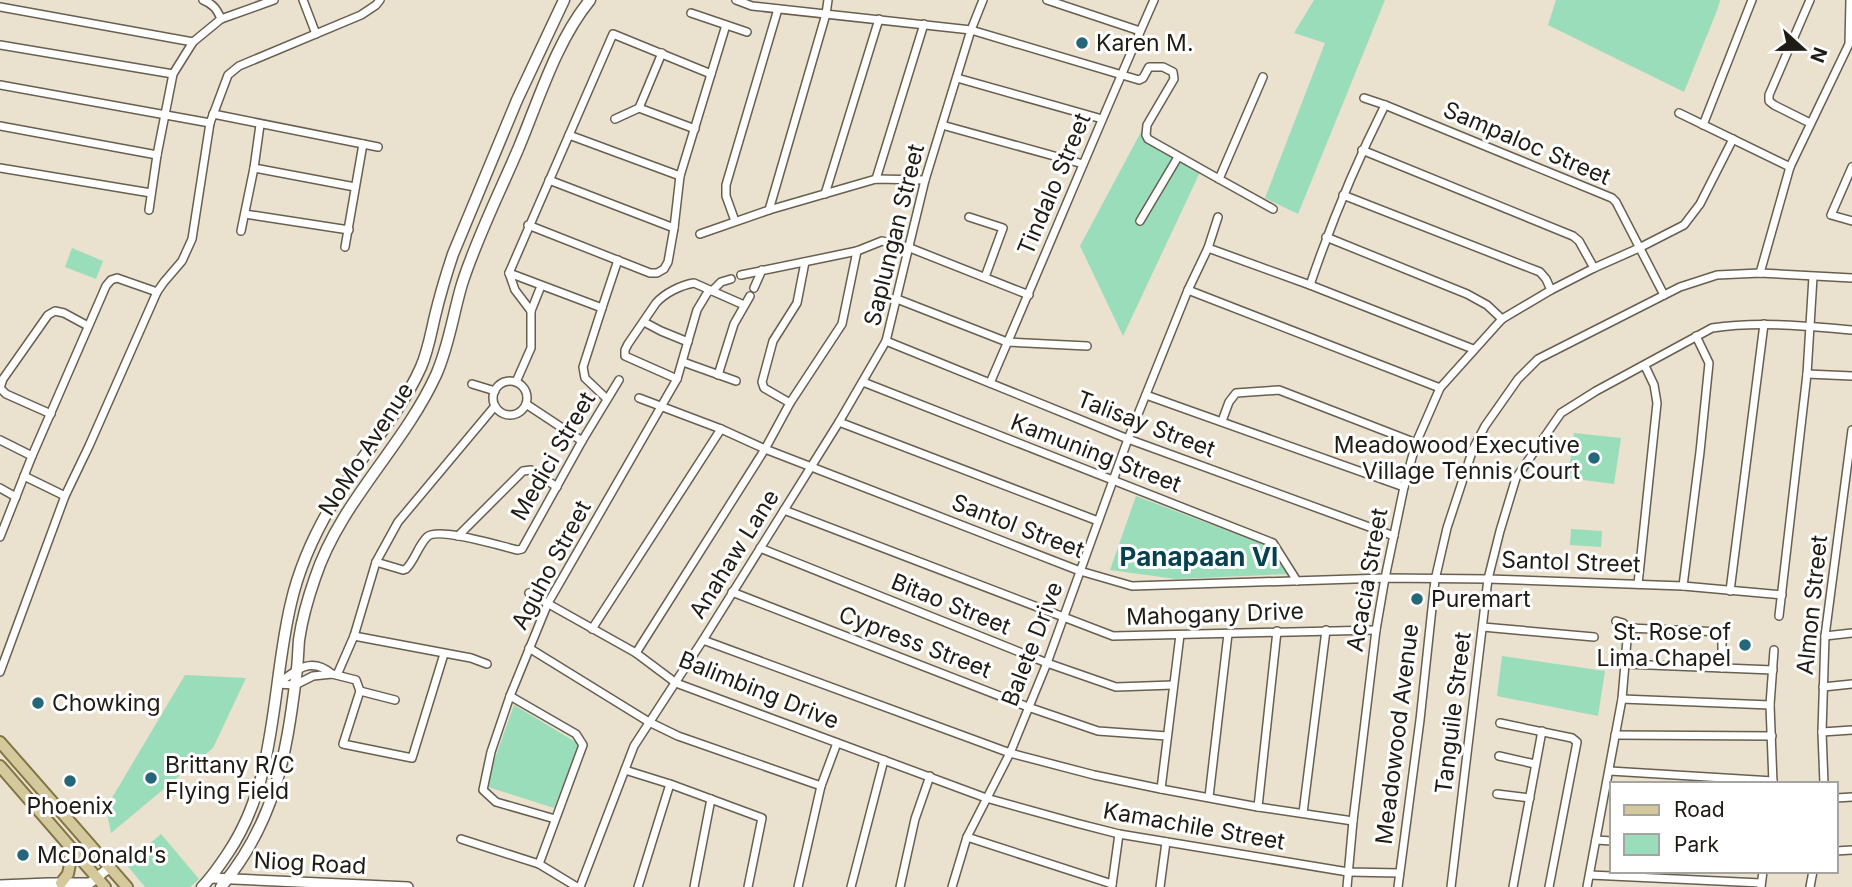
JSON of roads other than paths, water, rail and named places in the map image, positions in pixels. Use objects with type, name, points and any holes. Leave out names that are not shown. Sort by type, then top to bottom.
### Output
[{"type":"main road","name":"NoMo Avenue","points":[[202,887],[238,838],[259,789],[271,736],[291,603],[299,572],[316,532],[349,477],[396,413],[421,366],[453,254],[517,100],[564,0]]},
{"type":"main road","name":"NoMo Avenue","points":[[224,883],[250,846],[275,793],[295,685],[302,667],[299,638],[315,576],[331,539],[351,505],[409,423],[437,372],[470,262],[555,61],[571,27],[590,0]]},
{"type":"main road","points":[[421,366],[437,372]]},
{"type":"main road","points":[[0,742],[127,887]]},
{"type":"main road","points":[[0,766],[105,887]]},
{"type":"main road","points":[[61,884],[68,874],[72,849]]},
{"type":"street","points":[[203,0],[218,11],[221,19]]},
{"type":"street","points":[[149,210],[173,74],[193,42],[221,19],[274,0]]},
{"type":"street","points":[[303,0],[316,34]]},
{"type":"street","points":[[0,672],[65,496],[157,292],[183,261],[192,239],[210,123],[228,75],[234,69],[361,15],[380,0]]},
{"type":"street","points":[[736,0],[752,6],[971,30],[1139,80],[1149,67],[1163,67],[1173,72],[1174,79],[1147,125],[1148,139],[1273,209]]},
{"type":"street","points":[[769,210],[828,0]]},
{"type":"street","name":"Saplungan Street","points":[[810,466],[886,341],[925,180],[971,30],[983,0]]},
{"type":"street","points":[[1047,0],[1140,31]]},
{"type":"street","name":"Tindalo Street","points":[[990,383],[1154,0]]},
{"type":"street","points":[[1703,125],[1752,0]]},
{"type":"street","points":[[1810,0],[1769,95],[1769,101],[1810,123]]},
{"type":"street","points":[[1760,273],[1790,167],[1849,44],[1850,0]]},
{"type":"street","points":[[0,7],[193,42]]},
{"type":"street","points":[[735,222],[726,196],[726,185],[778,9]]},
{"type":"street","points":[[691,13],[747,32]]},
{"type":"street","points":[[825,194],[879,19]]},
{"type":"street","points":[[876,179],[924,24]]},
{"type":"street","points":[[528,225],[650,273],[664,269],[668,262],[674,228],[680,176],[726,25]]},
{"type":"street","points":[[531,311],[515,290],[509,273],[613,34],[711,74]]},
{"type":"street","points":[[0,45],[173,74]]},
{"type":"street","points":[[615,119],[639,108],[662,53]]},
{"type":"street","points":[[1219,179],[1263,77]]},
{"type":"street","points":[[957,78],[1102,119]]},
{"type":"street","points":[[0,85],[210,123]]},
{"type":"street","name":"Sampaloc Street","points":[[1364,98],[1612,198],[1664,295]]},
{"type":"street","points":[[1310,285],[1343,195],[1385,105]]},
{"type":"street","points":[[639,108],[695,129]]},
{"type":"street","points":[[1679,113],[1790,167]]},
{"type":"street","points":[[213,114],[378,148]]},
{"type":"street","points":[[241,231],[260,125]]},
{"type":"street","points":[[942,125],[1083,164]]},
{"type":"street","points":[[0,126],[157,155]]},
{"type":"street","points":[[569,135],[680,176]]},
{"type":"street","name":"Acacia Street","points":[[1347,887],[1376,630],[1385,578],[1416,443],[1440,388],[1502,319],[1551,290],[1684,225],[1700,204],[1732,139]]},
{"type":"street","points":[[345,247],[363,144]]},
{"type":"street","points":[[1362,150],[1573,236],[1594,268]]},
{"type":"street","points":[[1140,221],[1178,157]]},
{"type":"street","points":[[1852,167],[1831,215],[1852,221]]},
{"type":"street","points":[[0,168],[151,193]]},
{"type":"street","points":[[254,168],[355,187]]},
{"type":"street","points":[[699,234],[769,210],[876,179],[925,180]]},
{"type":"street","points":[[549,180],[674,228]]},
{"type":"street","points":[[1343,195],[1540,272],[1551,290]]},
{"type":"street","points":[[244,214],[349,230]]},
{"type":"street","points":[[969,217],[1003,228],[985,277]]},
{"type":"street","name":"Balete Drive","points":[[955,886],[967,837],[1010,753],[1047,663],[1128,439],[1188,290],[1208,248],[1218,217]]},
{"type":"street","points":[[1326,237],[1467,294],[1487,305],[1502,319]]},
{"type":"street","points":[[741,275],[857,251],[882,241],[910,248],[1029,295]]},
{"type":"street","points":[[1208,248],[1474,349]]},
{"type":"street","points":[[636,653],[765,449],[790,402],[842,324],[857,251]]},
{"type":"street","points":[[607,399],[584,378],[583,367],[618,260]]},
{"type":"street","points":[[790,402],[764,388],[762,383],[773,341],[797,303],[805,262]]},
{"type":"street","points":[[718,375],[734,324],[762,270]]},
{"type":"street","points":[[509,273],[602,308]]},
{"type":"street","name":"Meadowood Avenue","points":[[1398,887],[1435,579],[1447,528],[1473,449],[1485,426],[1518,379],[1538,359],[1680,287],[1717,275],[1760,273],[1852,278]]},
{"type":"street","points":[[1779,616],[1807,373],[1813,277]]},
{"type":"street","points":[[0,537],[106,286],[117,278],[157,292]]},
{"type":"street","points":[[710,290],[731,279]]},
{"type":"street","points":[[677,379],[625,356],[628,344],[660,298],[694,283],[744,305]]},
{"type":"street","points":[[516,382],[531,348],[531,311],[541,286]]},
{"type":"street","name":"Aguho Street","points":[[555,819],[496,802],[483,790],[491,752],[528,648],[548,603],[662,408],[677,379],[697,310],[710,290]]},
{"type":"street","points":[[1188,290],[1440,388]]},
{"type":"street","points":[[898,299],[1007,342],[1087,346]]},
{"type":"street","points":[[51,414],[6,394],[0,388],[2,379],[48,315],[55,311],[64,313],[88,326]]},
{"type":"street","points":[[644,322],[688,342]]},
{"type":"street","points":[[1731,591],[1764,324]]},
{"type":"street","name":"Tanguile Street","points":[[1451,887],[1488,579],[1516,478],[1561,413],[1712,328],[1764,324],[1852,330]]},
{"type":"street","points":[[1683,586],[1709,363],[1696,336]]},
{"type":"street","name":"Talisay Street","points":[[886,341],[1128,439],[1394,536]]},
{"type":"street","points":[[683,362],[736,381]]},
{"type":"street","points":[[1638,584],[1657,403],[1654,385],[1645,366]]},
{"type":"street","points":[[1807,373],[1852,376]]},
{"type":"street","name":"Medici Street","points":[[376,562],[404,570],[411,565],[430,534],[458,536],[523,550],[582,441],[619,380]]},
{"type":"street","points":[[516,382],[527,393],[524,409],[514,415],[503,414],[495,406],[495,391],[501,383],[516,382]]},
{"type":"street","name":"Kamuning Street","points":[[863,382],[1273,543],[1297,581]]},
{"type":"street","points":[[472,384],[495,391]]},
{"type":"street","points":[[1222,421],[1229,402],[1236,393],[1279,390],[1416,443]]},
{"type":"street","points":[[1146,395],[1404,487]]},
{"type":"street","name":"Santol Street","points":[[639,398],[1080,571],[1132,586],[1385,578],[1488,579],[1683,586],[1782,595]]},
{"type":"street","points":[[526,404],[582,441]]},
{"type":"street","points":[[334,674],[354,636],[376,562],[398,522],[495,406]]},
{"type":"street","points":[[839,422],[1098,522]]},
{"type":"street","points":[[592,629],[721,429]]},
{"type":"street","name":"Almon Street","points":[[1825,782],[1822,732],[1825,636],[1848,493],[1852,430]]},
{"type":"street","points":[[0,440],[32,456]]},
{"type":"street","name":"Anahaw Lane","points":[[579,887],[634,746],[810,466]]},
{"type":"street","points":[[458,536],[523,471],[531,470],[557,487]]},
{"type":"street","points":[[24,476],[65,496]]},
{"type":"street","points":[[0,488],[16,497]]},
{"type":"street","name":"Mahogany Drive","points":[[783,510],[1113,636],[1376,630]]},
{"type":"street","name":"Bitao Street","points":[[760,548],[1047,663],[1116,687],[1173,685]]},
{"type":"street","name":"Cypress Street","points":[[733,592],[1028,707],[1098,731],[1167,736]]},
{"type":"street","name":"Balimbing Drive","points":[[530,593],[636,653],[676,683],[986,798]]},
{"type":"street","points":[[1616,621],[1628,628],[1722,632],[1722,668]]},
{"type":"street","points":[[1483,627],[1594,637]]},
{"type":"street","points":[[1587,887],[1622,699],[1628,628]]},
{"type":"street","points":[[1303,813],[1326,630]]},
{"type":"street","points":[[1258,807],[1277,631]]},
{"type":"street","points":[[1209,797],[1228,634]]},
{"type":"street","points":[[1825,636],[1852,634]]},
{"type":"street","points":[[1161,789],[1180,635]]},
{"type":"street","points":[[354,636],[471,658],[487,664]]},
{"type":"street","points":[[703,640],[1010,753],[1161,789],[1353,821]]},
{"type":"street","points":[[528,648],[649,722],[678,736],[821,786]]},
{"type":"street","points":[[1610,771],[1773,782],[1770,705],[1774,650]]},
{"type":"street","points":[[277,684],[302,667],[324,667],[334,674],[356,680],[360,691],[343,744],[412,758],[444,654]]},
{"type":"street","points":[[1625,664],[1773,670]]},
{"type":"street","points":[[302,667],[306,679]]},
{"type":"street","points":[[277,684],[295,685],[313,676],[334,674]]},
{"type":"street","points":[[1823,687],[1852,684]]},
{"type":"street","points":[[360,691],[395,700]]},
{"type":"street","points":[[510,696],[576,734],[583,745],[539,864]]},
{"type":"street","points":[[1622,699],[1770,705]]},
{"type":"street","points":[[1500,723],[1572,738],[1577,743],[1549,887]]},
{"type":"street","points":[[1822,732],[1852,730]]},
{"type":"street","points":[[1513,887],[1542,732]]},
{"type":"street","points":[[1615,735],[1772,736]]},
{"type":"street","points":[[798,887],[821,786],[837,743]]},
{"type":"street","points":[[1499,756],[1535,764]]},
{"type":"street","points":[[851,887],[884,760]]},
{"type":"street","points":[[625,770],[762,817],[748,887]]},
{"type":"street","points":[[900,887],[915,819],[930,776]]},
{"type":"street","points":[[638,887],[670,785]]},
{"type":"street","points":[[1497,794],[1530,798]]},
{"type":"street","name":"Kamachile Street","points":[[986,798],[1119,834],[1348,872],[1399,873]]},
{"type":"street","points":[[694,887],[711,799]]},
{"type":"street","points":[[1603,805],[1610,805]]},
{"type":"street","points":[[967,837],[1112,886],[1119,834]]},
{"type":"street","points":[[461,839],[539,864],[579,887]]},
{"type":"street","points":[[1597,840],[1610,841]]},
{"type":"street","points":[[1160,887],[1166,842]]},
{"type":"street","points":[[0,885],[90,883],[110,867]]},
{"type":"street","points":[[1590,875],[1761,885]]},
{"type":"street","name":"Niog Road","points":[[211,878],[224,883],[408,887]]},
{"type":"place","name":"Karen M.","points":[[1082,43]]},
{"type":"place","name":"Meadowood Executive Village Tennis Court","points":[[1594,458]]},
{"type":"place","name":"Puremart","points":[[1417,599]]},
{"type":"place","name":"St. Rose of Lima Chapel","points":[[1745,645]]},
{"type":"place","name":"Chowking","points":[[38,703]]},
{"type":"place","name":"Brittany R/C Flying Field","points":[[151,778]]},
{"type":"place","name":"Phoenix","points":[[70,781]]},
{"type":"place","name":"McDonald's","points":[[23,855]]},
{"type":"district","name":"Panapaan VI","points":[[1199,556]]}]
